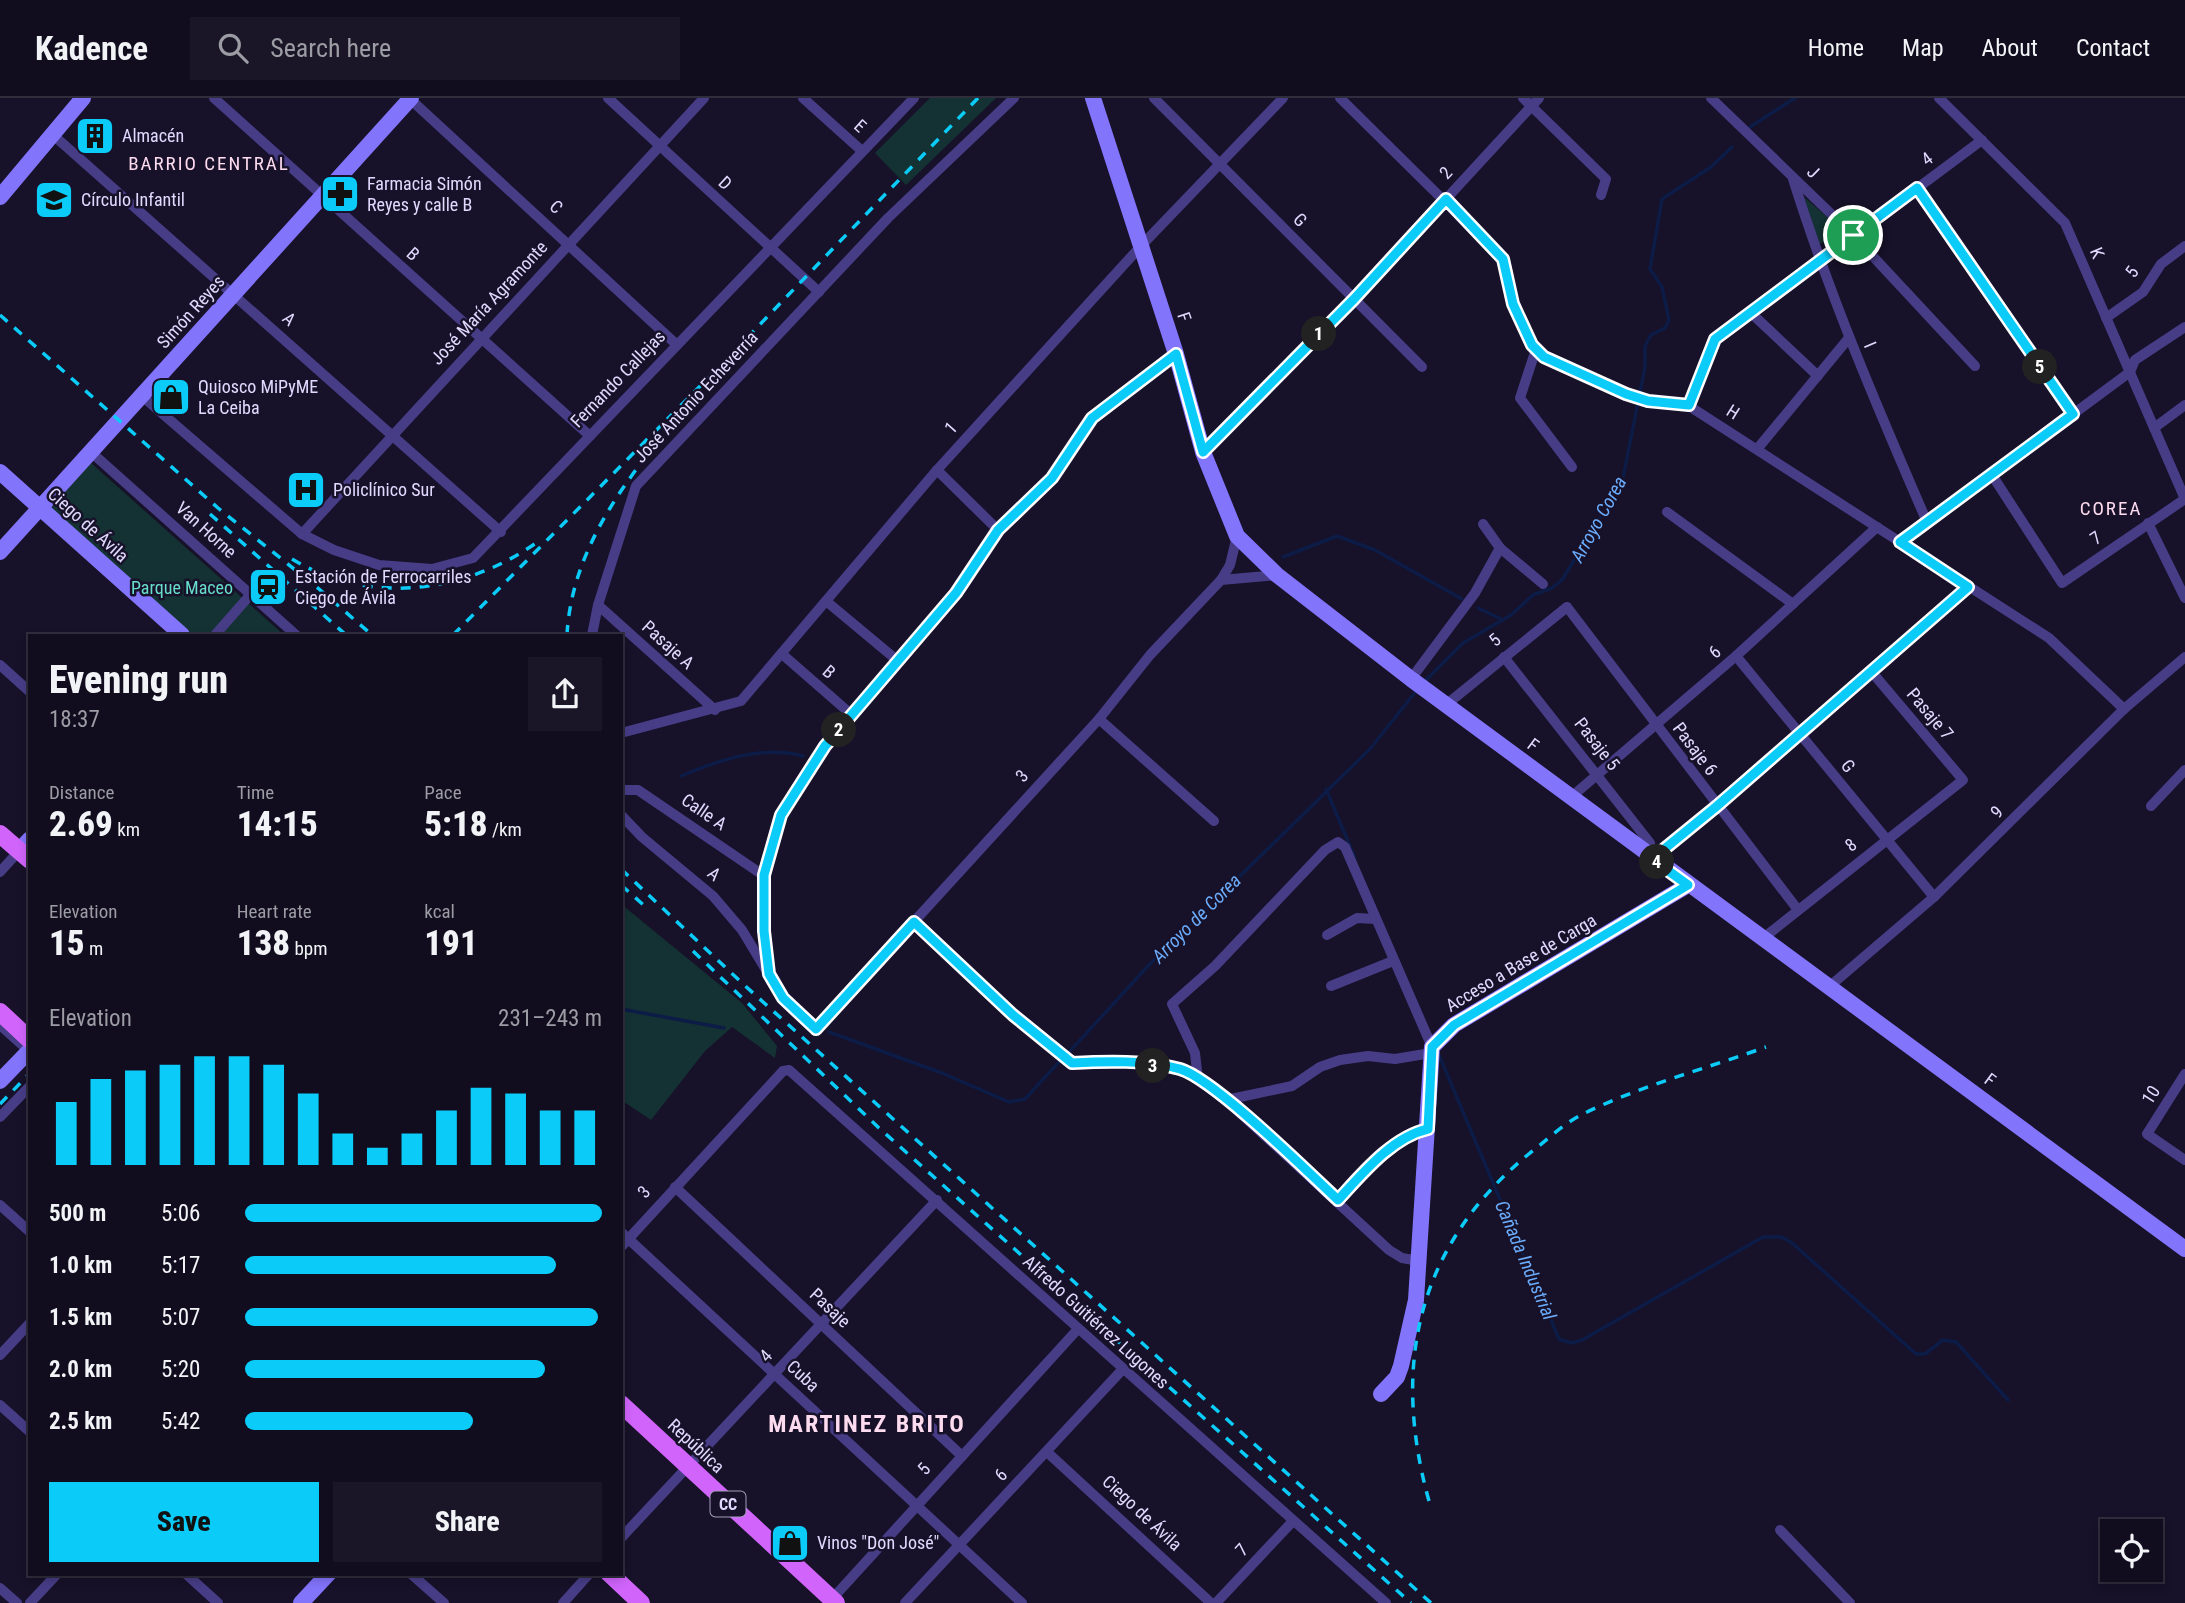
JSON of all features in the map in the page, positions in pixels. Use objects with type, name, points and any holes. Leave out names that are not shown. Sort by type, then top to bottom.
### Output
[{"type":"main road","points":[[0,834],[26,850]]},
{"type":"main road","points":[[0,1012],[28,1038]]},
{"type":"main road","name":"República","points":[[623,1406],[832,1602]]},
{"type":"main road","points":[[612,1576],[641,1603]]},
{"type":"street","points":[[0,197],[83,98]]},
{"type":"street","name":"B","points":[[214,98],[590,436]]},
{"type":"street","name":"Simón Reyes","points":[[0,552],[410,98]]},
{"type":"street","name":"C","points":[[410,98],[677,345]]},
{"type":"street","name":"D","points":[[608,98],[819,292]]},
{"type":"street","name":"José María Agramonte","points":[[302,534],[704,98]]},
{"type":"street","name":"E","points":[[803,98],[862,152]]},
{"type":"street","name":"Fernando Callejas","points":[[142,396],[302,534],[334,550],[379,565],[432,569],[473,558],[501,532],[915,98]]},
{"type":"street","name":"José Antonio Echeverría","points":[[592,634],[598,605],[636,486],[888,218],[1014,98]]},
{"type":"street","name":"F","points":[[1093,98],[1176,354],[1203,452],[1237,537],[1277,575],[1411,679],[2185,1249]]},
{"type":"street","name":"G","points":[[1154,98],[1422,367]]},
{"type":"street","name":"1","points":[[623,733],[741,701],[937,470],[1140,247],[1283,98]]},
{"type":"street","points":[[1340,98],[1446,199],[1503,259],[1513,304],[1536,349],[1520,398],[1572,467]]},
{"type":"street","name":"J","points":[[1711,98],[1853,235],[1975,366]]},
{"type":"street","name":"K","points":[[1939,98],[2065,223],[2185,499]]},
{"type":"street","points":[[1531,101],[1606,179],[1601,195]]},
{"type":"street","name":"2","points":[[1203,452],[1354,299],[1531,101]]},
{"type":"street","name":"A","points":[[52,134],[501,532]]},
{"type":"street","name":"4","points":[[1689,405],[1715,339],[1982,140]]},
{"type":"street","name":"I","points":[[1792,177],[1818,260],[1848,339],[1927,522]]},
{"type":"street","points":[[1917,188],[2073,414]]},
{"type":"street","name":"5","points":[[2106,318],[2143,292],[2161,264],[2185,246]]},
{"type":"street","points":[[1750,312],[1818,376]]},
{"type":"street","points":[[1900,542],[2130,372],[2135,360],[2185,327]]},
{"type":"street","points":[[1758,449],[1848,339]]},
{"type":"street","name":"H","points":[[1536,349],[1544,357],[1626,394],[1648,401],[1689,405],[2049,638],[2124,709]]},
{"type":"street","points":[[769,974],[764,931],[764,875],[781,815],[825,746],[956,593],[998,530],[1052,478],[1092,418],[1176,354]]},
{"type":"street","points":[[2154,429],[2185,405]]},
{"type":"street","name":"Van Horne","points":[[91,452],[295,634]]},
{"type":"street","points":[[937,470],[998,530]]},
{"type":"street","name":"Ciego de Ávila","points":[[0,472],[181,634]]},
{"type":"street","name":"7","points":[[1992,475],[2062,583],[2185,499]]},
{"type":"street","points":[[1667,512],[1793,604]]},
{"type":"street","points":[[2148,523],[2185,598]]},
{"type":"street","points":[[1483,524],[1500,548],[1543,583]]},
{"type":"street","name":"6","points":[[1570,798],[1736,656],[1877,527]]},
{"type":"street","name":"3","points":[[816,1029],[1099,719],[1150,655],[1221,580],[1230,565],[1237,537]]},
{"type":"street","points":[[1411,679],[1475,593],[1500,548]]},
{"type":"street","points":[[1221,580],[1277,575]]},
{"type":"street","points":[[1652,859],[1717,806],[1968,587]]},
{"type":"street","points":[[216,634],[251,594]]},
{"type":"street","points":[[826,601],[898,661]]},
{"type":"street","name":"Pasaje A","points":[[598,605],[715,710]]},
{"type":"street","name":"5","points":[[1447,704],[1567,607]]},
{"type":"street","name":"Pasaje 6","points":[[1567,607],[1798,910]]},
{"type":"street","name":"B","points":[[782,654],[852,715]]},
{"type":"street","name":"G","points":[[1736,656],[1934,897]]},
{"type":"street","name":"Pasaje 5","points":[[1504,657],[1599,774],[1650,843],[1652,859]]},
{"type":"street","name":"9","points":[[1830,986],[1934,897],[2124,709],[2185,657]]},
{"type":"street","points":[[0,665],[28,690]]},
{"type":"street","name":"Pasaje 7","points":[[1871,671],[1962,780]]},
{"type":"street","points":[[1099,719],[1214,821]]},
{"type":"street","points":[[2151,806],[2185,771]]},
{"type":"street","name":"8","points":[[1762,939],[1962,780]]},
{"type":"street","name":"Calle A","points":[[623,790],[638,790],[764,875]]},
{"type":"street","name":"A","points":[[623,817],[642,837],[713,896],[742,930],[783,998],[816,1029]]},
{"type":"street","points":[[1198,1080],[1195,1054],[1172,1004],[1215,967],[1325,850],[1338,842],[1345,847],[1431,1050],[1416,1300],[1397,1377],[1381,1394]]},
{"type":"street","points":[[0,872],[26,850]]},
{"type":"street","name":"Acceso a Base de Carga","points":[[1431,1050],[1454,1025],[1688,885]]},
{"type":"street","points":[[1326,935],[1357,918],[1375,919]]},
{"type":"street","points":[[914,922],[1013,1015],[1072,1063],[1111,1061],[1182,1069],[1226,1100],[1338,1200],[1389,1250],[1402,1258],[1419,1261]]},
{"type":"street","points":[[1331,986],[1394,961]]},
{"type":"street","points":[[0,1025],[28,1049]]},
{"type":"street","points":[[1226,1100],[1292,1086],[1320,1067],[1340,1060],[1368,1056],[1395,1059],[1431,1050]]},
{"type":"street","points":[[0,1081],[28,1051]]},
{"type":"street","name":"Alfredo Guitiérrez Lugones","points":[[783,1071],[789,1070],[801,1079],[937,1200],[1077,1331],[1386,1603]]},
{"type":"street","name":"3","points":[[624,1239],[783,1071]]},
{"type":"street","name":"10","points":[[2185,1074],[2147,1134],[2185,1160]]},
{"type":"street","points":[[0,1117],[28,1088]]},
{"type":"street","points":[[1338,1200],[1392,1147],[1415,1132],[1428,1129]]},
{"type":"street","name":"Pasaje","points":[[675,1186],[962,1456]]},
{"type":"street","name":"4","points":[[623,1536],[937,1200]]},
{"type":"street","points":[[0,1205],[28,1230]]},
{"type":"street","name":"Cuba","points":[[624,1239],[774,1373],[1022,1603]]},
{"type":"street","points":[[0,1355],[28,1325]]},
{"type":"street","name":"5","points":[[832,1602],[1077,1331]]},
{"type":"street","name":"6","points":[[905,1603],[1122,1370]]},
{"type":"street","points":[[0,1405],[28,1430]]},
{"type":"street","name":"Ciego de Ávila","points":[[1047,1452],[1213,1603]]},
{"type":"street","name":"7","points":[[1213,1603],[1293,1521]]},
{"type":"street","points":[[1780,1530],[1850,1603]]},
{"type":"street","points":[[30,1603],[55,1576]]},
{"type":"street","points":[[188,1576],[218,1603]]},
{"type":"street","points":[[301,1603],[326,1576]]},
{"type":"street","points":[[413,1576],[444,1603]]},
{"type":"street","points":[[563,1603],[587,1576]]},
{"type":"street","points":[[0,1588],[16,1603]]},
{"type":"green space","points":[[930,98],[996,98],[906,185],[875,153]]},
{"type":"green space","points":[[1804,197],[1841,229],[1835,238],[1819,244]]},
{"type":"green space","name":"Parque Maceo","points":[[91,463],[283,634],[186,634],[48,511]]},
{"type":"green space","points":[[623,906],[742,1003],[777,1046],[775,1058],[732,1027],[705,1051],[651,1120],[623,1101]]},
{"type":"waterway","points":[[1750,127],[1795,98]]},
{"type":"waterway","name":"Arroyo Corea","points":[[1424,682],[1463,643],[1511,615],[1533,595],[1552,588],[1562,580],[1622,483],[1645,367],[1645,346],[1651,335],[1665,328],[1669,320],[1662,287],[1650,269],[1662,199],[1711,167],[1732,147]]},
{"type":"waterway","points":[[1283,557],[1337,536],[1375,550],[1462,599]]},
{"type":"waterway","points":[[1478,608],[1501,619]]},
{"type":"waterway","name":"Arroyo de Corea","points":[[1070,1051],[1148,966],[1370,749],[1417,690]]},
{"type":"waterway","points":[[681,776],[726,760],[757,753],[803,756]]},
{"type":"waterway","name":"Cañada Industrial","points":[[1326,789],[1355,858]]},
{"type":"waterway","name":"Arroyo de Corea","points":[[623,1009],[724,1028]]},
{"type":"waterway","name":"Arroyo de Corea","points":[[829,1032],[942,1073],[1009,1102],[1025,1099],[1059,1062]]},
{"type":"waterway","name":"Cañada Industrial","points":[[1439,1055],[1559,1339],[1571,1343],[1582,1340],[1763,1237],[1782,1237],[1916,1354],[1925,1354],[1943,1340],[1956,1342],[2008,1400]]},
{"type":"railway","points":[[454,634],[717,369],[978,98]]},
{"type":"railway","points":[[0,315],[218,508],[371,634]]},
{"type":"railway","points":[[567,634],[570,607],[577,581],[597,531],[626,484],[659,440]]},
{"type":"railway","points":[[210,514],[345,634]]},
{"type":"railway","points":[[292,559],[322,574],[353,583],[384,588],[416,587],[479,573],[536,543]]},
{"type":"railway","points":[[623,871],[742,983],[1431,1603]]},
{"type":"railway","points":[[623,887],[647,908]]},
{"type":"railway","points":[[693,951],[879,1128],[1411,1603]]},
{"type":"railway","points":[[1429,1501],[1418,1451],[1413,1402],[1414,1355],[1423,1310],[1438,1268],[1461,1227],[1492,1189],[1530,1153],[1574,1119],[1649,1087],[1766,1047]]},
{"type":"railway","points":[[0,1104],[28,1075]]},
{"type":"place","name":"Almacén","points":[[95,136]]},
{"type":"place","name":"Farmacia Simón Reyes y calle B","points":[[340,194]]},
{"type":"place","name":"Círculo Infantil","points":[[54,200]]},
{"type":"place","name":"Quiosco MiPyME La Ceiba","points":[[171,397]]},
{"type":"place","name":"Policlínico Sur","points":[[306,490]]},
{"type":"place","name":"Estación de Ferrocarriles Ciego de Ávila","points":[[268,587]]},
{"type":"place","name":"Vinos \"Don José\"","points":[[790,1543]]},
{"type":"district","name":"BARRIO CENTRAL","points":[[209,163]]},
{"type":"district","name":"COREA","points":[[2111,508]]},
{"type":"district","name":"MARTINEZ BRITO","points":[[867,1424]]},
{"type":"route","points":[[1917,188],[2073,414],[1900,542],[1968,587],[1717,806],[1652,859],[1688,885],[1454,1025],[1441,1036],[1432,1047],[1431,1053],[1428,1129],[1415,1132],[1392,1147],[1338,1200],[1219,1094],[1182,1069],[1111,1061],[1072,1063],[1013,1015],[914,922],[816,1029],[783,998],[769,974],[764,931],[764,875],[768,853],[781,815],[804,776],[825,746],[956,593],[998,530],[1052,478],[1092,418],[1176,354],[1203,452],[1354,299],[1446,199],[1503,259],[1513,304],[1532,345],[1544,357],[1626,394],[1648,401],[1689,405],[1715,339],[1853,235],[1917,188]]}]
